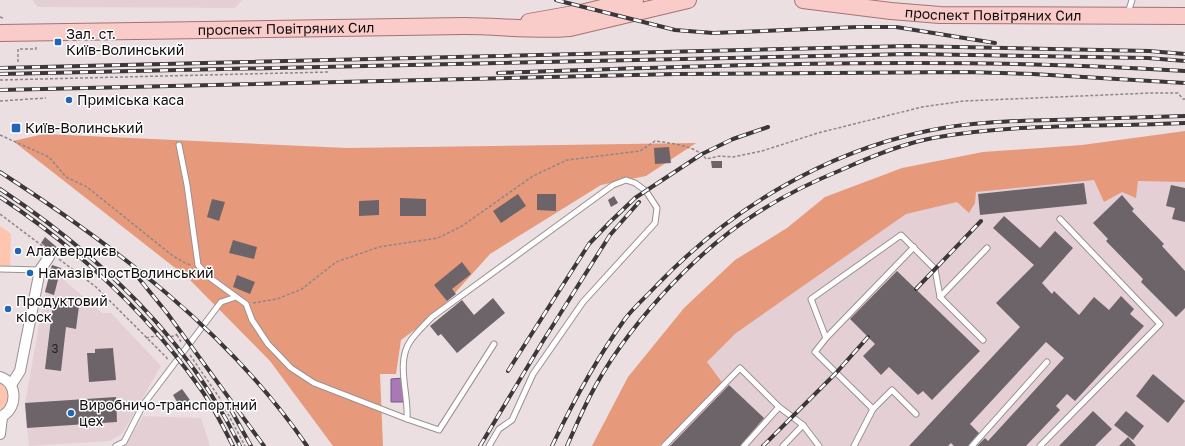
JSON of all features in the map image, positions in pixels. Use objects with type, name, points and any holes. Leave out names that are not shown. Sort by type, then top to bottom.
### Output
[{"type":"main road","name":"проспект Повітряних Сил","points":[[500,26],[585,12],[635,0]]},
{"type":"main road","name":"проспект Повітряних Сил","points":[[1,25],[500,26],[551,30],[570,28],[688,0]]},
{"type":"main road","name":"проспект Повітряних Сил","points":[[803,0],[891,11],[940,15],[1130,7],[1185,16]]},
{"type":"street","points":[[11,385],[20,371],[40,270],[50,254]]},
{"type":"street","points":[[0,377],[11,385],[14,393],[13,403],[9,411],[1,417],[0,434]]},
{"type":"lane","points":[[179,145],[187,185],[198,265],[209,276],[246,304],[252,320],[268,344],[291,368],[314,383],[438,430],[494,344]]},
{"type":"lane","points":[[408,419],[403,363],[410,341],[432,317],[613,185],[626,180],[636,183],[646,191],[657,208],[655,223],[583,302],[532,374],[512,420],[499,429],[489,446]]},
{"type":"lane","points":[[1040,446],[1160,324],[1060,220]]},
{"type":"lane","points":[[826,338],[811,299],[901,234],[935,268],[940,297],[983,340]]},
{"type":"lane","points":[[873,409],[815,352],[826,338],[914,247]]},
{"type":"lane","points":[[940,297],[988,248]]},
{"type":"lane","points":[[0,269],[40,270]]},
{"type":"lane","points":[[116,446],[124,442],[143,405],[221,302],[236,297]]},
{"type":"lane","points":[[972,446],[1047,362]]},
{"type":"lane","points":[[664,446],[740,368],[779,407],[803,425],[819,446]]},
{"type":"lane","points":[[854,446],[873,409],[892,390],[916,414]]},
{"type":"lane","points":[[744,446],[779,407]]},
{"type":"lane","points":[[783,446],[803,425]]},
{"type":"path","points":[[0,17],[1,25]]},
{"type":"path","points":[[18,62],[18,49],[36,49]]},
{"type":"path","points":[[0,80],[329,72]]},
{"type":"path","points":[[246,304],[277,299],[302,289],[336,262],[380,247],[438,238],[462,226],[533,176],[567,160],[640,151],[655,141],[682,146],[704,155],[706,159],[720,156],[733,157],[762,151],[890,114],[922,107],[964,101],[1151,93],[1178,93],[1183,99],[1185,99]]},
{"type":"path","points":[[0,101],[46,98]]},
{"type":"path","points":[[0,135],[50,157],[66,177],[87,187],[173,256],[187,264],[198,265]]},
{"type":"path","points":[[0,214],[50,254],[96,287],[167,358],[169,369]]},
{"type":"path","points":[[146,338],[153,335],[172,337],[177,335],[175,333]]},
{"type":"path","points":[[185,348],[219,397],[245,446]]},
{"type":"shaded area","points":[[32,0],[242,0],[235,8],[38,7]]},
{"type":"shaded area","points":[[1185,131],[1185,182],[1138,181],[1136,198],[1122,192],[1104,202],[1094,180],[976,192],[975,203],[969,213],[957,202],[906,214],[736,333],[707,362],[724,385],[659,446],[592,446],[628,377],[684,308],[735,260],[787,228],[825,197],[902,168],[983,152],[1082,145]]},
{"type":"shaded area","points":[[44,134],[347,148],[696,143],[646,176],[601,185],[490,254],[436,314],[401,340],[396,374],[380,374],[383,446],[333,446],[270,361],[188,278],[13,141]]},
{"type":"shaded area","points":[[1185,164],[1185,446],[592,446],[628,377],[865,203]]},
{"type":"shaded area","points":[[0,226],[11,234],[10,266],[0,266]]},
{"type":"shaded area","points":[[52,265],[61,268],[65,281],[102,313],[111,313],[161,366],[122,434],[110,441],[29,446],[25,403],[45,292]]},
{"type":"shaded area","points":[[404,378],[405,402],[391,402],[391,379]]},
{"type":"shaded area","points":[[0,381],[7,389],[9,397],[0,414]]},
{"type":"shaded area","points":[[143,416],[201,418],[210,446],[123,446],[129,440]]},
{"type":"building","points":[[669,147],[671,163],[655,164],[654,148]]},
{"type":"building","points":[[711,161],[722,161],[722,168],[712,168]]},
{"type":"building","points":[[1084,183],[1087,204],[980,215],[978,194]]},
{"type":"building","points":[[1171,185],[1185,188],[1185,222],[1172,219],[1175,208],[1166,206]]},
{"type":"building","points":[[518,194],[526,206],[501,223],[493,211]]},
{"type":"building","points":[[537,194],[556,194],[556,211],[537,210]]},
{"type":"building","points":[[1122,195],[1134,209],[1132,211],[1164,244],[1162,246],[1185,271],[1185,308],[1176,317],[1141,282],[1143,279],[1106,241],[1108,239],[1093,223]]},
{"type":"building","points":[[614,196],[618,203],[611,207],[608,200]]},
{"type":"building","points":[[400,198],[426,199],[426,216],[400,216]]},
{"type":"building","points":[[212,199],[225,202],[219,221],[207,217]]},
{"type":"building","points":[[379,200],[379,215],[359,216],[359,201]]},
{"type":"building","points":[[1004,216],[1040,248],[1055,231],[1073,248],[1042,283],[1052,294],[1054,291],[1079,315],[1094,297],[1109,310],[1121,296],[1134,309],[1130,314],[1144,326],[1075,401],[1067,394],[1056,406],[1060,410],[1026,446],[977,446],[985,438],[988,441],[1064,358],[1046,342],[970,424],[979,433],[968,446],[954,446],[951,443],[948,446],[909,446],[1020,327],[996,303],[1034,265],[993,228]]},
{"type":"building","points":[[45,237],[59,249],[55,254],[41,243]]},
{"type":"building","points":[[233,240],[257,247],[254,259],[229,253]]},
{"type":"building","points":[[462,262],[471,274],[452,289],[456,294],[447,301],[434,285]]},
{"type":"building","points":[[52,265],[61,268],[54,295],[45,292]]},
{"type":"building","points":[[897,271],[980,351],[932,400],[923,391],[918,395],[889,367],[881,375],[863,356],[875,344],[850,319]]},
{"type":"building","points":[[237,275],[255,282],[250,294],[233,287]]},
{"type":"building","points":[[493,298],[505,313],[457,353],[441,334],[438,336],[430,326],[462,300],[474,315]]},
{"type":"building","points":[[53,303],[79,306],[76,329],[66,327],[61,371],[45,369]]},
{"type":"building","points":[[113,348],[116,380],[89,382],[87,353],[95,353],[95,349]]},
{"type":"building","points":[[1153,374],[1185,401],[1168,423],[1136,396]]},
{"type":"building","points":[[729,385],[764,418],[740,446],[670,446]]},
{"type":"building","points":[[182,389],[190,400],[180,407],[173,395]]},
{"type":"building","name":"Виробничо-транспортний цех","points":[[116,397],[117,422],[27,428],[25,403]]},
{"type":"building","points":[[1093,411],[1112,429],[1095,446],[1059,446]]},
{"type":"building","points":[[1126,411],[1144,426],[1133,440],[1114,425]]},
{"type":"building","points":[[1128,437],[1136,446],[1119,446]]},
{"type":"railway","points":[[556,0],[675,30],[713,33],[858,27],[896,27],[995,43]]},
{"type":"railway","points":[[0,68],[909,46],[1149,51],[1185,54]]},
{"type":"railway","points":[[0,74],[910,54],[1148,58],[1185,61]]},
{"type":"railway","points":[[498,73],[842,63],[1099,66],[1185,71]]},
{"type":"railway","points":[[0,90],[676,74],[967,72],[1033,74],[1185,83]]},
{"type":"railway","points":[[552,446],[595,365],[614,334],[636,306],[685,257],[715,232],[780,188],[815,169],[851,154],[889,141],[943,128],[1006,122],[1185,116]]},
{"type":"railway","points":[[567,446],[580,416],[603,372],[640,321],[662,295],[709,249],[757,213],[787,195],[819,179],[897,147],[933,138],[995,130],[1059,126],[1185,123]]},
{"type":"railway","points":[[508,371],[589,244],[635,198],[702,154],[733,139],[768,127]]},
{"type":"railway","points":[[0,172],[86,230],[167,294],[206,329],[242,365],[276,404],[307,446]]},
{"type":"railway","points":[[0,189],[36,214],[72,242],[137,302],[167,335],[194,370],[219,407],[240,446]]},
{"type":"railway","points":[[0,197],[29,217],[83,260],[134,308],[179,360],[200,388],[214,409],[233,446]]},
{"type":"railway","points":[[480,446],[543,341],[610,235],[639,202]]},
{"type":"railway","points":[[916,289],[981,221]]},
{"type":"railway","points":[[132,270],[167,313],[264,446]]},
{"type":"railway","points":[[763,446],[836,373],[868,337]]},
{"type":"railway","points":[[231,410],[251,446]]},
{"type":"place","name":"Зал. ст. Київ-Волинський","points":[[58,42]]},
{"type":"place","name":"Приміська каса","points":[[69,100]]},
{"type":"place","name":"Київ-Волинський","points":[[16,128]]},
{"type":"place","name":"Алахвердиєв","points":[[18,251]]},
{"type":"place","name":"Намазів ПостВолинський","points":[[30,273]]},
{"type":"place","name":"Продуктовий кіоск","points":[[8,309]]},
{"type":"place","name":"Виробничо-транспортний цех","points":[[71,413]]}]
